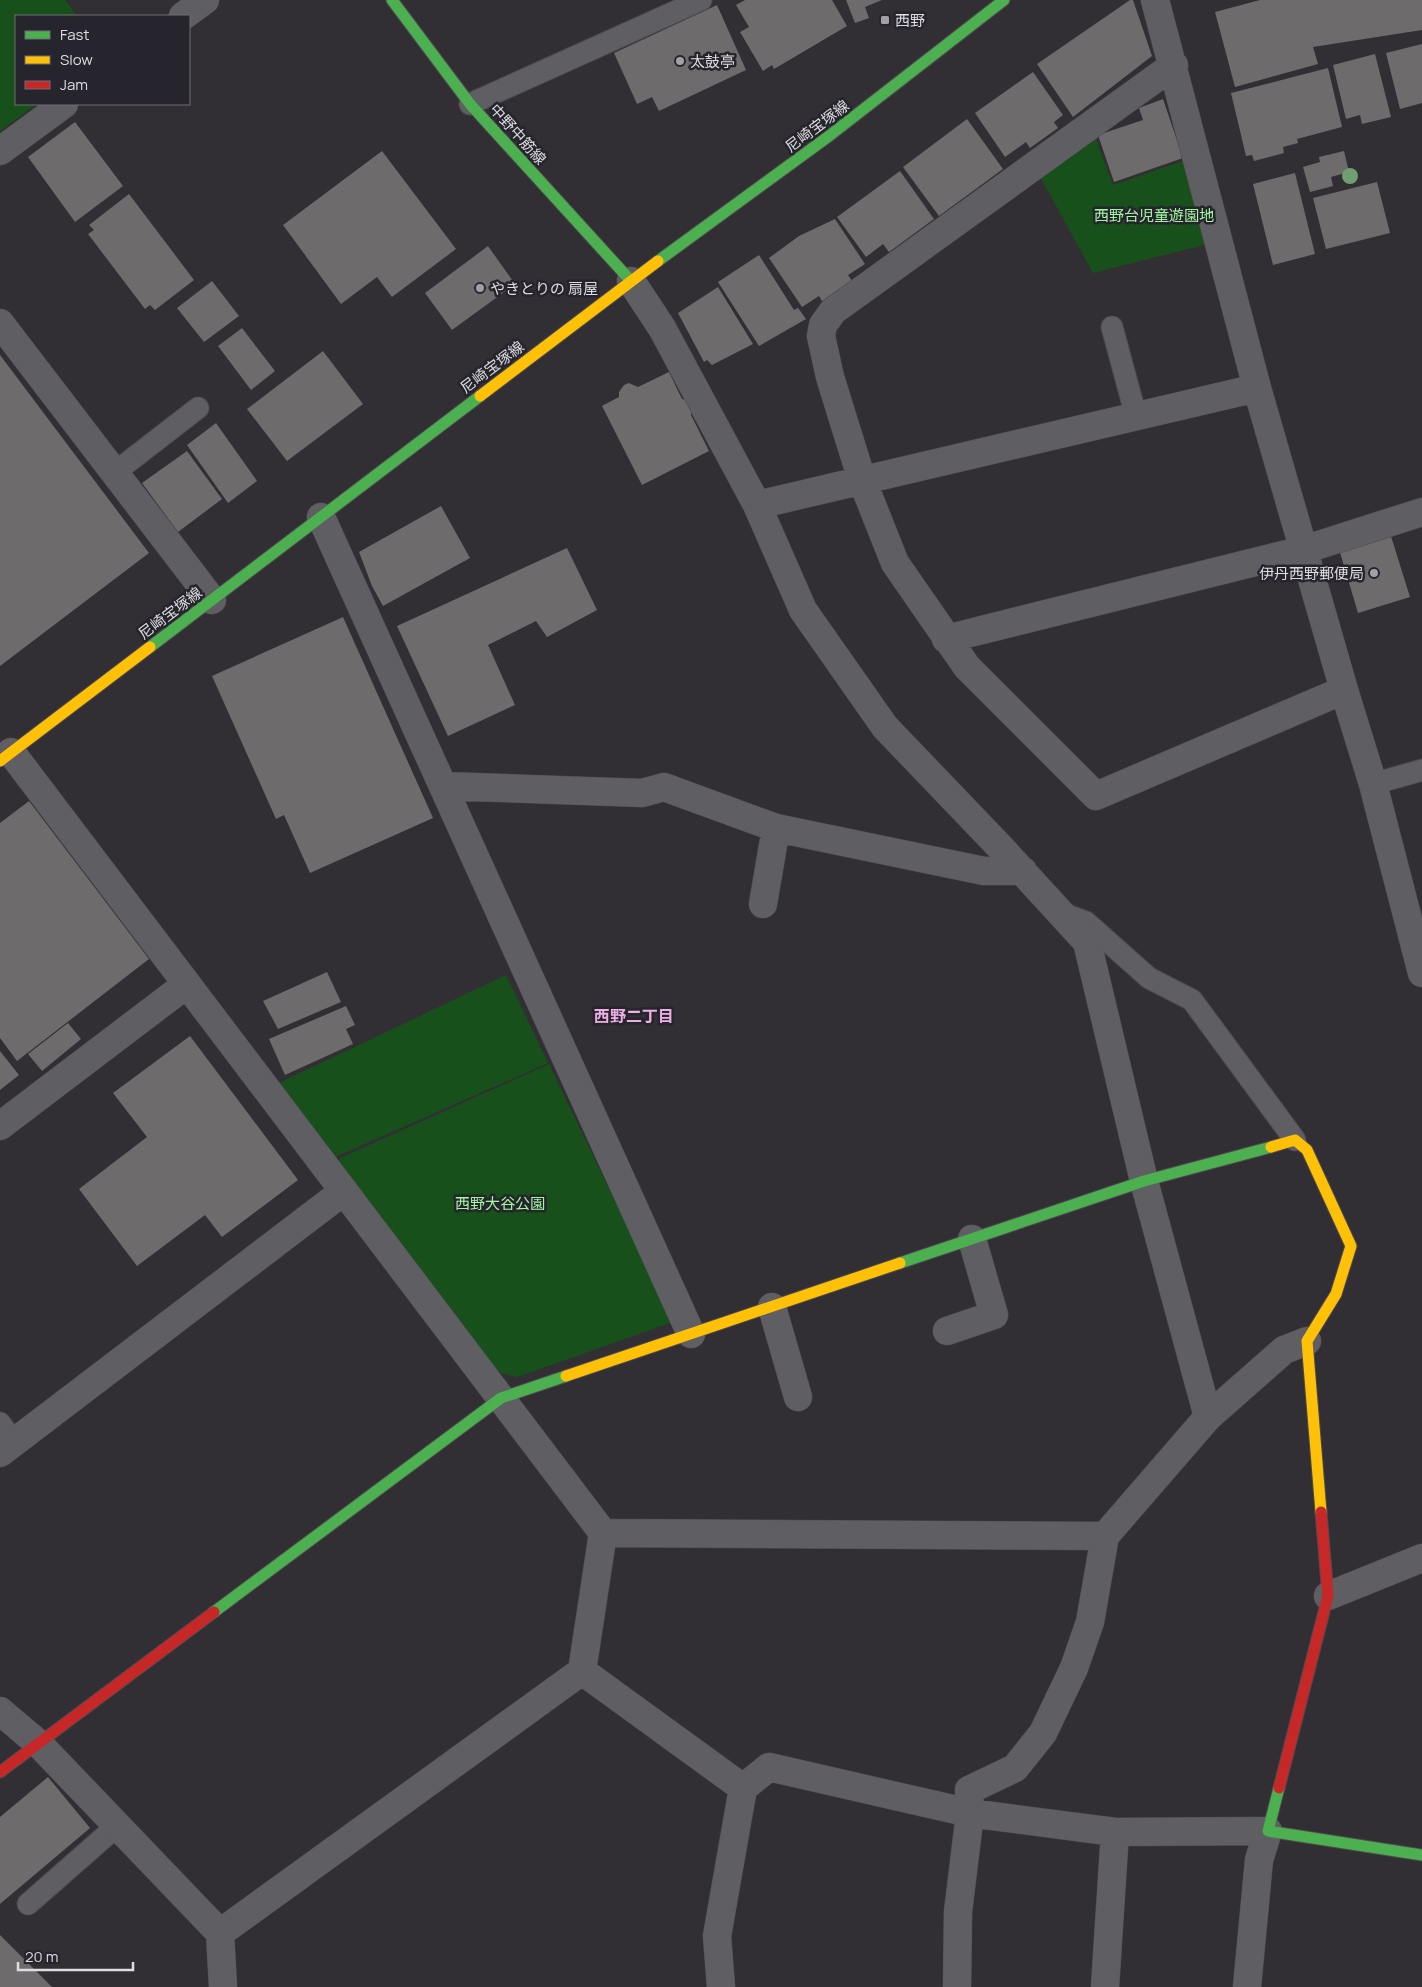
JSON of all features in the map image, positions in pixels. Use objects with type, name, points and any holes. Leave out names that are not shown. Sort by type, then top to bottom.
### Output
[{"type":"street","points":[[184,15],[205,0]]},
{"type":"street","name":"中野中筋線","points":[[392,0],[470,104],[631,281]]},
{"type":"street","name":"尼崎宝塚線","points":[[6,757],[631,281],[829,136],[1004,0]]},
{"type":"street","points":[[1155,0],[1174,65],[1256,388],[1373,784],[1422,973]]},
{"type":"street","points":[[1174,65],[832,311],[824,325],[821,336],[830,377],[862,480],[896,563],[967,667],[1096,796],[1344,690]]},
{"type":"street","points":[[0,151],[63,105]]},
{"type":"street","points":[[631,281],[662,328],[757,505],[803,610],[885,727],[1087,942],[1144,1181],[1208,1418]]},
{"type":"street","points":[[0,323],[212,600]]},
{"type":"street","points":[[757,505],[1256,388]]},
{"type":"street","points":[[946,638],[1303,550],[1422,512]]},
{"type":"street","points":[[321,517],[691,1334]]},
{"type":"street","points":[[6,757],[187,984],[603,1533],[582,1671],[220,1933]]},
{"type":"street","points":[[444,786],[642,794],[664,787],[776,828],[984,871],[1023,872]]},
{"type":"street","points":[[763,904],[776,828]]},
{"type":"street","points":[[0,1126],[187,984]]},
{"type":"street","points":[[0,1772],[501,1398],[1144,1181],[1295,1140],[1307,1150],[1351,1246],[1336,1294],[1307,1341],[1328,1596],[1259,1860],[1247,1987]]},
{"type":"street","points":[[5,1439],[344,1191]]},
{"type":"street","points":[[948,1331],[994,1315],[972,1239]]},
{"type":"street","points":[[772,1307],[798,1397]]},
{"type":"street","points":[[957,1987],[958,1912],[970,1813],[969,1790],[1015,1768],[1043,1733],[1074,1668],[1090,1622],[1105,1536],[1208,1418],[1284,1350],[1307,1341]]},
{"type":"street","points":[[603,1533],[1105,1536]]},
{"type":"street","points":[[1328,1596],[1422,1558]]},
{"type":"street","points":[[582,1671],[743,1788]]},
{"type":"street","points":[[0,1711],[39,1744],[220,1933],[223,1987]]},
{"type":"street","points":[[721,1987],[717,1936],[743,1788],[769,1767],[970,1813],[1115,1832],[1268,1831],[1422,1855]]},
{"type":"street","points":[[1105,1987],[1115,1832]]},
{"type":"lane","points":[[470,104],[701,0]]},
{"type":"lane","points":[[1112,327],[1136,416]]},
{"type":"lane","points":[[114,473],[198,408]]},
{"type":"lane","points":[[1373,784],[1422,770]]},
{"type":"lane","points":[[1060,913],[1086,922],[1149,978],[1192,1000],[1295,1140]]},
{"type":"lane","points":[[28,1904],[118,1825]]},
{"type":"green space","points":[[0,0],[65,0],[76,15],[15,15],[15,105],[36,105],[0,131]]},
{"type":"green space","name":"西野台児童遊園地","points":[[1094,134],[1113,185],[1183,161],[1208,244],[1093,273],[1038,173]]},
{"type":"green space","points":[[506,975],[548,1063],[333,1158],[279,1083]]},
{"type":"green space","name":"西野大谷公園","points":[[549,1064],[673,1322],[517,1377],[498,1372],[336,1160]]},
{"type":"building","points":[[745,0],[832,0],[847,26],[774,69],[772,65],[763,71],[740,32],[749,27],[736,5]]},
{"type":"building","points":[[846,0],[882,0],[865,7],[869,18],[855,23]]},
{"type":"building","points":[[1130,0],[1133,0],[1152,56],[1073,117],[1037,64]]},
{"type":"building","points":[[1260,0],[1422,0],[1422,30],[1313,47],[1318,64],[1235,87],[1215,12]]},
{"type":"building","name":"太鼓亭","points":[[717,5],[746,70],[659,111],[652,97],[637,104],[614,53]]},
{"type":"building","points":[[1422,44],[1422,103],[1400,109],[1386,53]]},
{"type":"building","points":[[1375,54],[1391,117],[1362,124],[1360,115],[1346,119],[1333,65]]},
{"type":"building","points":[[1328,68],[1342,127],[1297,139],[1298,143],[1283,147],[1284,153],[1254,161],[1252,155],[1246,156],[1231,93]]},
{"type":"building","points":[[1033,72],[1063,115],[1054,122],[1058,128],[1030,148],[1026,142],[1005,157],[975,113]]},
{"type":"building","points":[[1163,99],[1183,158],[1114,182],[1098,135],[1143,120],[1139,108]]},
{"type":"building","points":[[967,119],[1003,169],[939,216],[903,167]]},
{"type":"building","points":[[75,122],[123,186],[75,222],[28,157]]},
{"type":"building","points":[[382,151],[456,249],[392,297],[377,277],[341,304],[283,225]]},
{"type":"building","points":[[1344,151],[1349,172],[1331,177],[1333,186],[1310,192],[1303,167],[1320,162],[1319,157]]},
{"type":"building","points":[[900,171],[934,219],[889,252],[883,244],[866,257],[837,217]]},
{"type":"building","points":[[1295,173],[1315,254],[1273,265],[1253,184]]},
{"type":"building","points":[[1377,182],[1390,233],[1326,249],[1313,198]]},
{"type":"building","points":[[129,194],[194,280],[155,310],[150,305],[145,309],[88,234],[94,230],[89,225]]},
{"type":"building","points":[[835,219],[865,264],[848,275],[852,281],[822,301],[819,296],[802,307],[769,258],[799,236]]},
{"type":"building","points":[[488,246],[515,284],[452,330],[425,293]]},
{"type":"building","points":[[759,255],[794,310],[798,308],[806,319],[759,346],[718,282]]},
{"type":"building","points":[[212,281],[239,316],[204,342],[177,308]]},
{"type":"building","points":[[718,287],[753,344],[712,365],[707,360],[704,362],[678,313]]},
{"type":"building","points":[[242,328],[275,371],[251,390],[218,346]]},
{"type":"building","points":[[323,351],[363,404],[287,461],[247,409]]},
{"type":"building","points":[[0,355],[149,553],[0,666]]},
{"type":"building","points":[[669,372],[682,399],[687,400],[691,409],[691,415],[709,451],[642,485],[602,406],[619,397],[619,392],[624,385],[629,383],[638,387]]},
{"type":"building","points":[[216,423],[257,481],[228,503],[187,445]]},
{"type":"building","points":[[187,451],[222,499],[178,532],[142,483]]},
{"type":"building","points":[[441,506],[470,558],[383,606],[372,586],[359,552]]},
{"type":"building","points":[[1390,533],[1410,597],[1358,613],[1339,549]]},
{"type":"building","points":[[567,548],[597,610],[547,637],[536,621],[488,645],[515,705],[448,736],[397,626]]},
{"type":"building","points":[[343,617],[433,818],[310,873],[284,815],[276,819],[212,676]]},
{"type":"building","points":[[29,801],[149,959],[17,1061],[0,1038],[0,823]]},
{"type":"building","points":[[327,972],[341,1002],[278,1029],[263,1001]]},
{"type":"building","points":[[346,1006],[355,1025],[346,1029],[353,1044],[285,1075],[269,1039]]},
{"type":"building","points":[[68,1023],[81,1039],[42,1071],[28,1054]]},
{"type":"building","points":[[190,1036],[298,1180],[222,1237],[205,1215],[137,1266],[79,1189],[147,1137],[113,1093]]},
{"type":"building","points":[[0,1051],[19,1075],[0,1090]]},
{"type":"building","points":[[48,1777],[90,1828],[0,1904],[0,1817]]},
{"type":"building","points":[[0,1935],[52,1987],[0,1987]]},
{"type":"traffic: fast","points":[[392,0],[470,104],[631,281]]},
{"type":"traffic: fast","points":[[658,261],[829,136],[1004,0]]},
{"type":"traffic: fast","points":[[150,647],[480,396]]},
{"type":"traffic: fast","points":[[900,1263],[1144,1181],[1271,1147]]},
{"type":"traffic: fast","points":[[214,1612],[501,1398],[566,1376]]},
{"type":"traffic: fast","points":[[1279,1788],[1268,1831],[1422,1855]]},
{"type":"traffic: slow","points":[[480,396],[658,261]]},
{"type":"traffic: slow","points":[[0,761],[150,647]]},
{"type":"traffic: slow","points":[[1271,1147],[1295,1140],[1307,1150],[1351,1246],[1336,1294],[1307,1341],[1321,1512]]},
{"type":"traffic: slow","points":[[566,1376],[900,1263]]},
{"type":"traffic: jam","points":[[1279,1788],[1328,1596],[1321,1512]]},
{"type":"traffic: jam","points":[[0,1772],[214,1612]]},
{"type":"place","name":"西野","points":[[885,20]]},
{"type":"place","name":"太鼓亭","points":[[680,61]]},
{"type":"place","name":"やきとりの 扇屋","points":[[480,288]]},
{"type":"place","name":"伊丹西野郵便局","points":[[1374,573]]},
{"type":"district","name":"西野二丁目","points":[[634,1016]]}]
